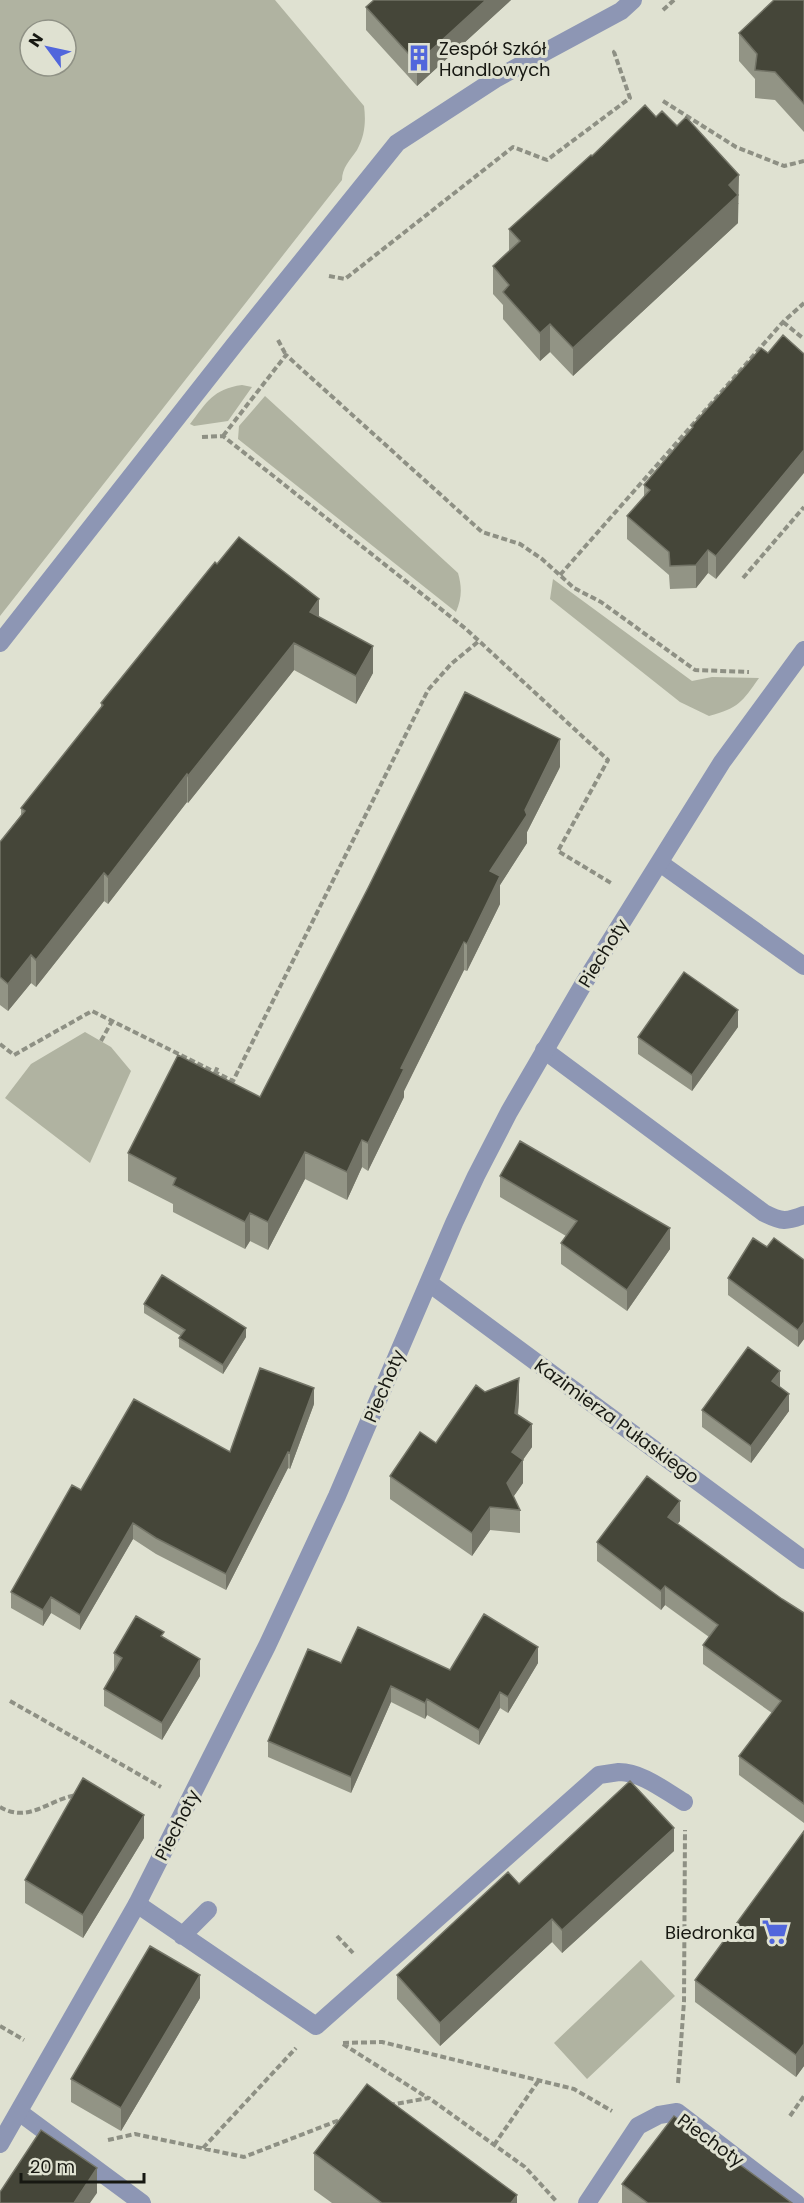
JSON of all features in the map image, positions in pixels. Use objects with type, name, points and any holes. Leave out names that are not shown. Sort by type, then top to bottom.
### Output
[{"type":"street","points":[[0,643],[397,143],[497,78],[621,11],[633,0]]},
{"type":"street","name":"Piechoty","points":[[0,2144],[137,1904],[277,1625],[337,1496],[476,1176],[544,1050],[584,982],[722,762],[804,650]]},
{"type":"street","points":[[660,863],[804,966]]},
{"type":"street","points":[[544,1050],[765,1213],[780,1221],[790,1221],[804,1215]]},
{"type":"street","name":"Kazimierza Pułaskiego","points":[[429,1283],[804,1560]]},
{"type":"street","points":[[137,1904],[316,2026],[600,1775],[620,1772],[635,1776],[652,1782],[684,1802]]},
{"type":"street","points":[[182,1936],[208,1910]]},
{"type":"street","points":[[19,2112],[142,2203]]},
{"type":"street","name":"Piechoty","points":[[638,2126],[659,2115],[677,2112],[796,2203]]},
{"type":"street","points":[[587,2203],[638,2126]]},
{"type":"path","points":[[657,15],[674,0]]},
{"type":"path","points":[[321,274],[345,279],[513,147],[547,160],[630,98],[614,52],[623,45]]},
{"type":"path","points":[[663,102],[736,147],[784,166],[804,161]]},
{"type":"path","points":[[560,575],[783,322],[804,303]]},
{"type":"path","points":[[783,322],[804,339]]},
{"type":"path","points":[[277,336],[280,347],[286,355],[482,532],[520,544],[542,559],[574,588],[601,602],[695,670],[787,673]]},
{"type":"path","points":[[223,436],[286,355]]},
{"type":"path","points":[[170,427],[184,438],[223,436],[428,597],[609,760],[558,851],[613,884]]},
{"type":"path","points":[[743,578],[804,507]]},
{"type":"path","points":[[0,1044],[14,1055],[92,1011],[232,1081],[428,690],[451,664],[479,641]]},
{"type":"path","points":[[101,1041],[112,1021]]},
{"type":"path","points":[[214,1072],[218,1066]]},
{"type":"path","points":[[10,1701],[188,1802]]},
{"type":"path","points":[[0,1807],[8,1811],[27,1813],[47,1807],[69,1796],[86,1794]]},
{"type":"path","points":[[677,2112],[684,2002],[686,1862],[684,1802]]},
{"type":"path","points":[[203,2148],[316,2026]]},
{"type":"path","points":[[342,2043],[382,2042],[574,2088],[638,2126]]},
{"type":"path","points":[[366,2058],[429,2098],[525,2167],[558,2203]]},
{"type":"path","points":[[494,2145],[539,2080]]},
{"type":"path","points":[[790,2116],[804,2096]]},
{"type":"path","points":[[385,2106],[429,2098]]},
{"type":"path","points":[[70,2150],[135,2133],[244,2157],[352,2115]]},
{"type":"green space","points":[[0,0],[275,0],[364,106],[362,139],[345,168],[342,180],[0,616]]},
{"type":"green space","points":[[242,385],[252,387],[228,421],[194,426],[190,424],[217,393]]},
{"type":"green space","points":[[265,396],[458,573],[461,592],[456,612],[238,439],[239,426]]},
{"type":"green space","points":[[553,579],[692,681],[712,677],[759,678],[734,707],[709,716],[680,702],[550,599]]},
{"type":"green space","points":[[85,1032],[111,1047],[131,1071],[90,1163],[5,1098],[31,1064]]},
{"type":"green space","points":[[641,1960],[675,1996],[587,2079],[554,2043]]},
{"type":"building","points":[[374,0],[486,0],[417,63],[366,7]]},
{"type":"building","points":[[774,0],[804,0],[804,104],[775,72],[755,70],[757,54],[739,33]]},
{"type":"building","points":[[645,105],[656,117],[662,111],[677,126],[686,117],[739,175],[729,185],[738,195],[573,348],[550,324],[540,333],[503,292],[509,285],[493,266],[520,241],[509,229],[592,156]]},
{"type":"building","points":[[783,335],[804,354],[804,450],[716,556],[708,550],[696,565],[670,566],[669,552],[627,516],[650,490],[644,485],[692,426],[761,348],[768,353]]},
{"type":"building","points":[[239,537],[319,599],[310,612],[373,646],[356,676],[294,643],[188,776],[187,774],[108,877],[104,873],[36,960],[31,955],[8,984],[0,977],[0,842],[25,811],[21,808],[103,705],[101,703],[215,562],[217,564]]},
{"type":"building","points":[[465,692],[560,739],[525,810],[527,815],[490,871],[500,876],[467,944],[464,942],[401,1068],[404,1069],[368,1143],[362,1140],[347,1172],[305,1152],[268,1222],[250,1213],[245,1222],[173,1185],[176,1178],[128,1153],[178,1055],[260,1097],[368,888]]},
{"type":"building","points":[[684,972],[738,1010],[692,1075],[638,1037]]},
{"type":"building","points":[[520,1141],[670,1228],[627,1290],[561,1243],[577,1221],[500,1176]]},
{"type":"building","points":[[753,1238],[767,1247],[774,1238],[804,1260],[804,1322],[798,1330],[728,1278]]},
{"type":"building","points":[[162,1275],[246,1328],[223,1365],[179,1338],[185,1330],[144,1304]]},
{"type":"building","points":[[748,1347],[780,1371],[772,1381],[789,1394],[751,1446],[702,1410]]},
{"type":"building","points":[[260,1368],[314,1388],[290,1453],[288,1452],[226,1574],[156,1538],[133,1523],[80,1615],[51,1597],[43,1610],[11,1592],[72,1485],[81,1490],[134,1399],[230,1452]]},
{"type":"building","points":[[519,1378],[515,1413],[532,1424],[512,1452],[523,1460],[507,1483],[520,1510],[490,1507],[472,1533],[390,1476],[420,1432],[436,1443],[476,1385],[485,1392]]},
{"type":"building","points":[[647,1476],[680,1501],[668,1517],[804,1613],[804,1804],[739,1756],[781,1701],[703,1645],[718,1625],[665,1586],[661,1591],[597,1542]]},
{"type":"building","points":[[484,1614],[538,1647],[508,1697],[500,1692],[479,1730],[427,1699],[425,1703],[391,1686],[351,1777],[268,1741],[308,1649],[341,1663],[358,1627],[450,1670]]},
{"type":"building","points":[[136,1616],[164,1632],[161,1636],[200,1659],[162,1723],[104,1689],[122,1658],[114,1653]]},
{"type":"building","points":[[83,1778],[144,1815],[83,1915],[25,1880]]},
{"type":"building","points":[[630,1781],[674,1828],[562,1930],[552,1919],[440,2023],[397,1975],[508,1872],[519,1884]]},
{"type":"building","name":"Biedronka","points":[[804,1831],[804,2044],[796,2055],[695,1980]]},
{"type":"building","points":[[150,1946],[200,1975],[121,2108],[71,2079]]},
{"type":"building","points":[[367,2084],[517,2195],[511,2203],[382,2203],[314,2153]]},
{"type":"building","points":[[674,2116],[792,2203],[648,2203],[622,2184]]},
{"type":"building","points":[[41,2130],[97,2168],[74,2203],[0,2203],[0,2192]]},
{"type":"place","name":"Zespół Szkół Handlowych","points":[[419,58]]},
{"type":"place","name":"Biedronka","points":[[775,1932]]}]
